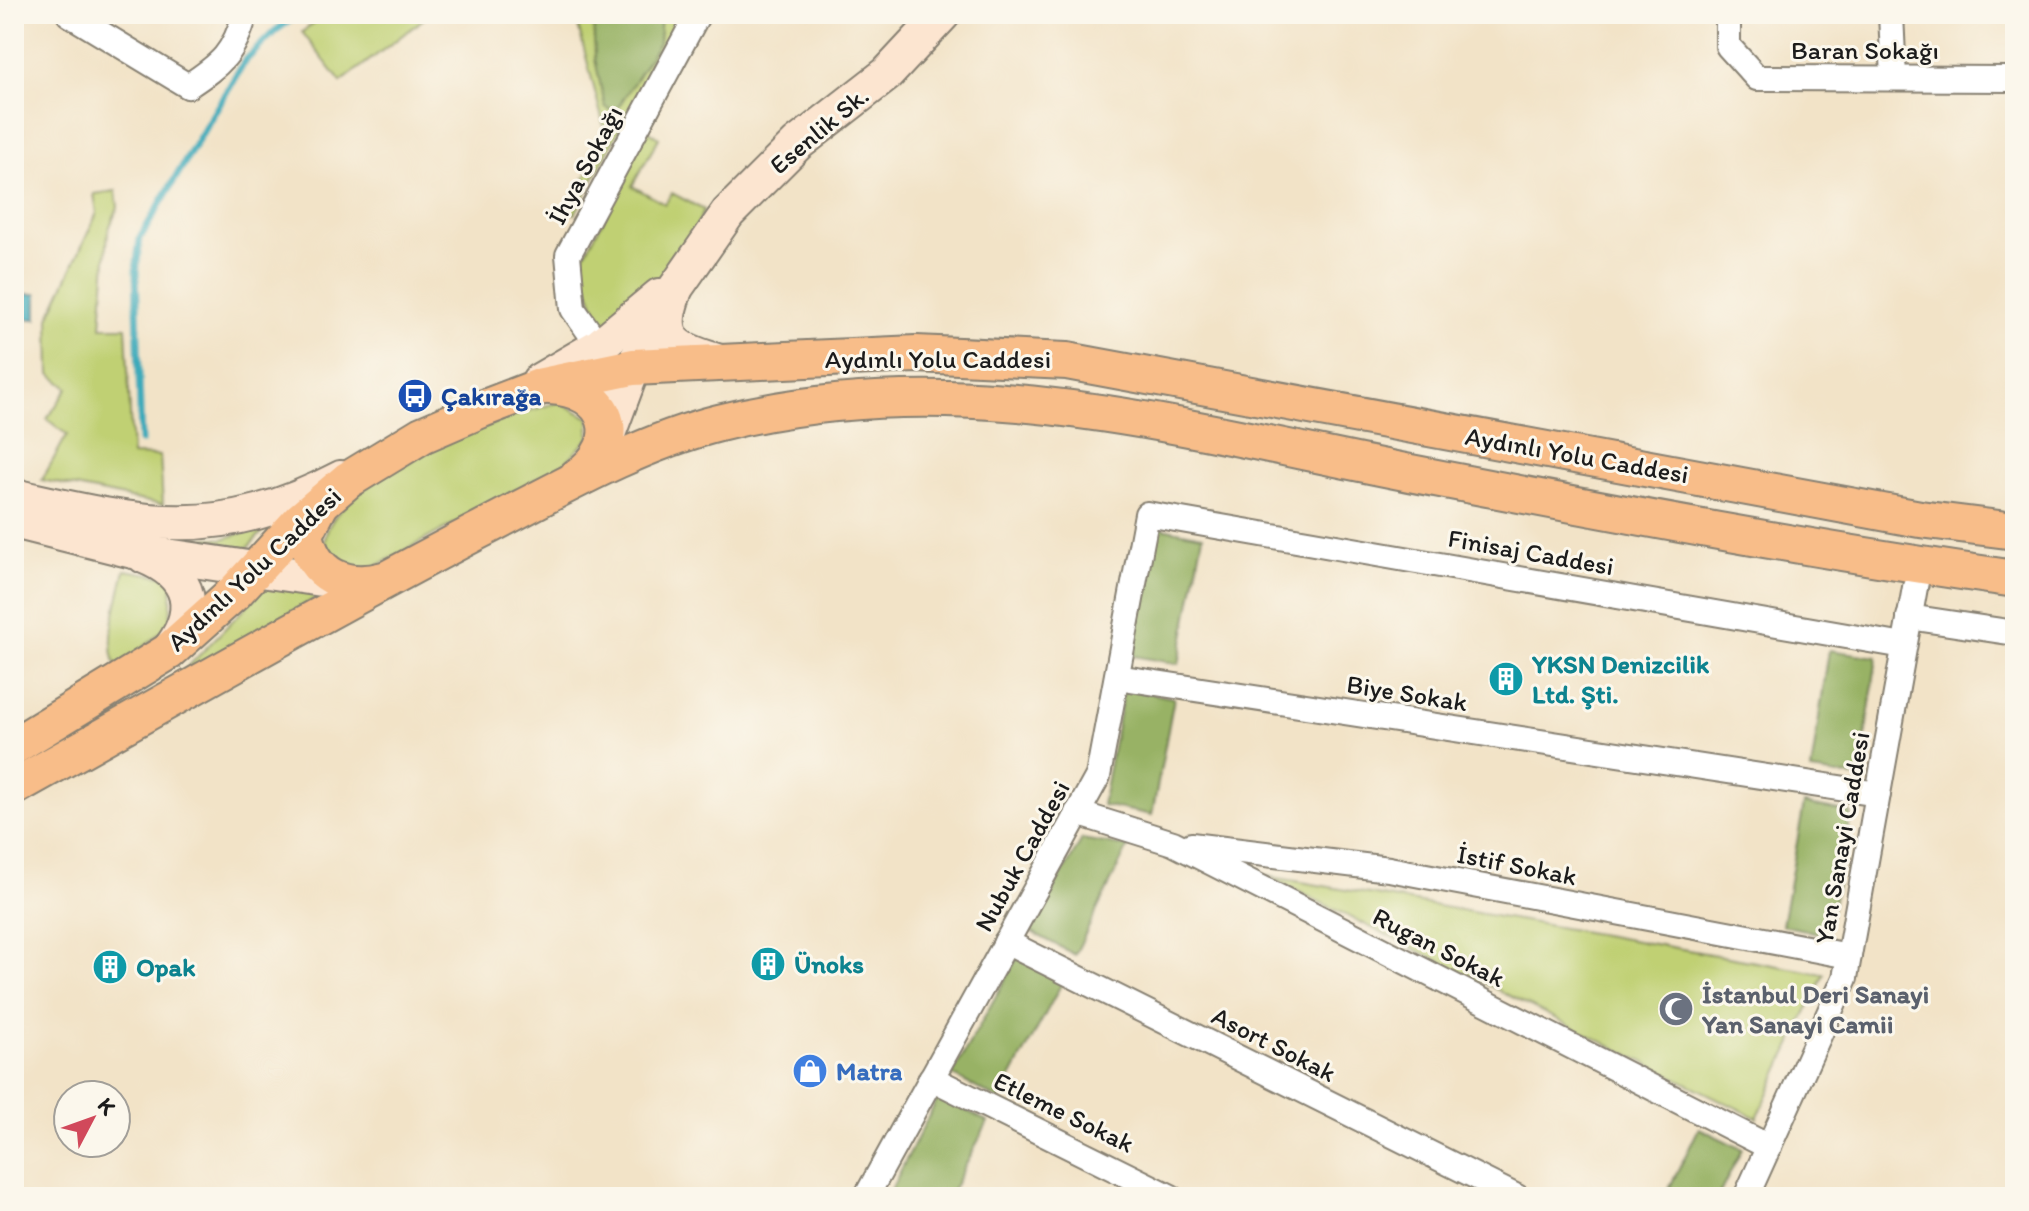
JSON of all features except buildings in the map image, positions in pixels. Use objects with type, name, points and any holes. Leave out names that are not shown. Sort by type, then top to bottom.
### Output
[{"type":"main road","name":"Aydınlı Yolu Caddesi","points":[[14,746],[168,652],[205,622],[324,499],[422,435],[542,386],[633,367],[916,354],[1067,361],[1920,519],[2015,531]]},
{"type":"main road","points":[[542,386],[570,387],[587,394],[598,405],[607,423],[605,442],[584,472],[562,487]]},
{"type":"main road","name":"Aydınlı Yolu Caddesi","points":[[14,787],[386,580],[562,487],[714,424],[786,409],[869,398],[1010,400],[1073,406],[1649,519],[2015,579]]},
{"type":"main road","points":[[324,499],[305,534],[308,551],[325,574],[342,582],[367,585],[386,580]]},
{"type":"street","points":[[69,14],[188,86],[219,65],[237,43],[245,14]]},
{"type":"street","name":"İhya Sokağı","points":[[599,346],[573,309],[568,255],[698,14]]},
{"type":"street","name":"Esenlik Sk.","points":[[605,442],[633,367],[659,312],[748,191],[797,144],[887,74],[943,14]]},
{"type":"street","name":"Baran Sokağı","points":[[1728,14],[1728,46],[1757,78],[2015,79]]},
{"type":"street","points":[[1891,14],[1894,78]]},
{"type":"street","name":"Esenlik Sk.","points":[[482,409],[576,362],[599,346],[641,313],[701,253]]},
{"type":"street","points":[[676,288],[667,313],[667,331],[688,353],[721,362]]},
{"type":"street","points":[[14,496],[106,517],[167,524],[224,522],[275,508],[317,491],[422,435]]},
{"type":"street","name":"Finisaj Caddesi","points":[[1147,514],[1904,646]]},
{"type":"street","name":"Nubuk Caddesi","points":[[866,1197],[1098,776],[1147,514]]},
{"type":"street","points":[[14,521],[133,551],[342,582]]},
{"type":"street","points":[[133,551],[167,566],[184,590],[188,615],[184,632],[168,652]]},
{"type":"street","name":"Yan Sanayi Caddesi","points":[[1746,1197],[1845,978],[1919,565]]},
{"type":"street","points":[[1909,617],[2015,633]]},
{"type":"street","name":"Biye Sokak","points":[[1117,677],[1878,794]]},
{"type":"street","name":"Rugan Sokak","points":[[1077,813],[1173,843],[1769,1147]]},
{"type":"street","name":"İstif Sokak","points":[[1173,843],[1389,869],[1849,956]]},
{"type":"street","name":"Asort Sokak","points":[[1006,942],[1517,1197]]},
{"type":"street","name":"Etleme Sokak","points":[[931,1078],[1171,1197]]},
{"type":"green space","points":[[326,14],[430,14],[341,82],[302,32]]},
{"type":"green space","points":[[575,14],[680,14],[575,214],[564,209],[608,142]]},
{"type":"green space","points":[[593,14],[661,14],[659,43],[615,112],[605,107],[595,59]]},
{"type":"green space","points":[[644,127],[659,138],[632,186],[665,204],[672,193],[704,210],[685,252],[613,329],[601,322],[579,265],[615,198],[610,189]]},
{"type":"green space","points":[[116,191],[118,207],[108,231],[101,327],[126,327],[132,455],[160,456],[163,505],[42,480],[67,435],[47,419],[68,388],[50,374],[49,318],[97,213],[94,194]]},
{"type":"green space","points":[[560,402],[589,418],[589,438],[565,463],[375,567],[348,563],[325,547],[331,523],[351,499],[383,477],[421,455],[462,437]]},
{"type":"green space","points":[[1157,527],[1203,536],[1179,664],[1133,656]]},
{"type":"green space","points":[[266,528],[243,553],[183,546],[186,537],[223,539]]},
{"type":"green space","points":[[125,570],[168,577],[172,584],[170,624],[118,670],[112,634]]},
{"type":"green space","points":[[266,586],[323,594],[179,676]]},
{"type":"green space","points":[[1829,650],[1877,657],[1859,778],[1811,771]]},
{"type":"green space","points":[[1124,688],[1174,698],[1152,815],[1102,805]]},
{"type":"green space","points":[[1804,804],[1851,813],[1827,935],[1782,925]]},
{"type":"green space","points":[[1082,839],[1128,847],[1075,955],[1030,931]]},
{"type":"green space","points":[[1267,876],[1824,974],[1757,1118]]},
{"type":"green space","points":[[1017,958],[1062,983],[999,1100],[952,1075]]},
{"type":"green space","points":[[939,1096],[988,1122],[949,1197],[887,1197]]},
{"type":"green space","points":[[1699,1128],[1742,1149],[1718,1197],[1665,1197]]},
{"type":"water","points":[[14,294],[37,294],[37,319],[14,319]]},
{"type":"waterway","points":[[141,441],[136,271],[140,238],[244,62],[275,31],[299,14]]},
{"type":"place","name":"Çakırağa","points":[[415,396]]},
{"type":"place","name":"YKSN Denizcilik Ltd. Şti.","points":[[1506,679]]},
{"type":"place","name":"Ünoks","points":[[768,964]]},
{"type":"place","name":"Opak","points":[[110,967]]},
{"type":"place","name":"İstanbul Deri Sanayi Yan Sanayi Camii","points":[[1676,1009]]},
{"type":"place","name":"Matra","points":[[810,1071]]}]
